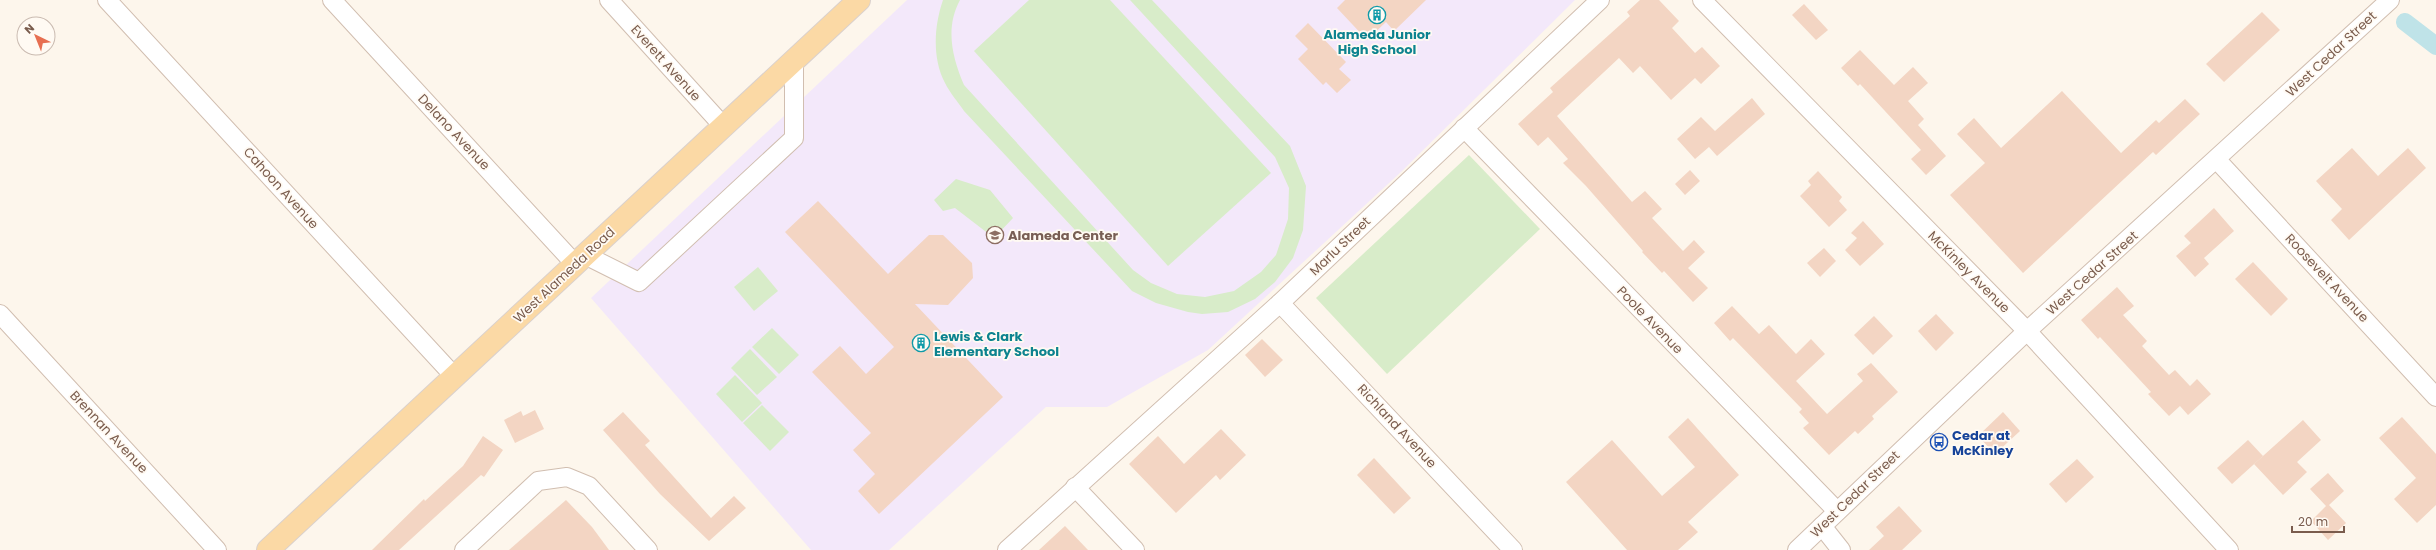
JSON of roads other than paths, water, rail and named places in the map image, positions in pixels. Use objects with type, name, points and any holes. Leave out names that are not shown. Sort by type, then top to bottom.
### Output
[{"type":"main road","name":"West Alameda Road","points":[[268,550],[859,0]]},
{"type":"street","name":"Cahoon Avenue","points":[[107,0],[454,376]]},
{"type":"street","name":"Delano Avenue","points":[[332,0],[580,259]]},
{"type":"street","name":"Everett Avenue","points":[[609,0],[724,126]]},
{"type":"street","name":"Marlu Street","points":[[1007,550],[1280,303],[1600,0]]},
{"type":"street","name":"McKinley Avenue","points":[[1702,0],[2027,331],[2229,550]]},
{"type":"street","name":"West Cedar Street","points":[[1797,550],[2027,331],[2217,160],[2390,0]]},
{"type":"street","points":[[580,259],[639,282],[794,138],[794,61]]},
{"type":"street","name":"Poole Avenue","points":[[1464,128],[1837,512]]},
{"type":"street","name":"Roosevelt Avenue","points":[[2217,160],[2436,397]]},
{"type":"street","name":"Richland Avenue","points":[[1280,303],[1513,550]]},
{"type":"street","name":"Brennan Avenue","points":[[0,314],[217,550]]},
{"type":"street","points":[[464,550],[538,481],[567,477],[589,486],[648,550]]},
{"type":"street","points":[[1075,487],[1135,550]]},
{"type":"street","points":[[1822,526],[1841,550]]},
{"type":"waterway","points":[[2405,22],[2436,46]]},
{"type":"place","name":"Alameda Junior High School","points":[[1377,15]]},
{"type":"place","name":"Alameda Center","points":[[995,235]]},
{"type":"place","name":"Lewis & Clark Elementary School","points":[[921,343]]},
{"type":"place","name":"Cedar at McKinley","points":[[1939,442]]}]
